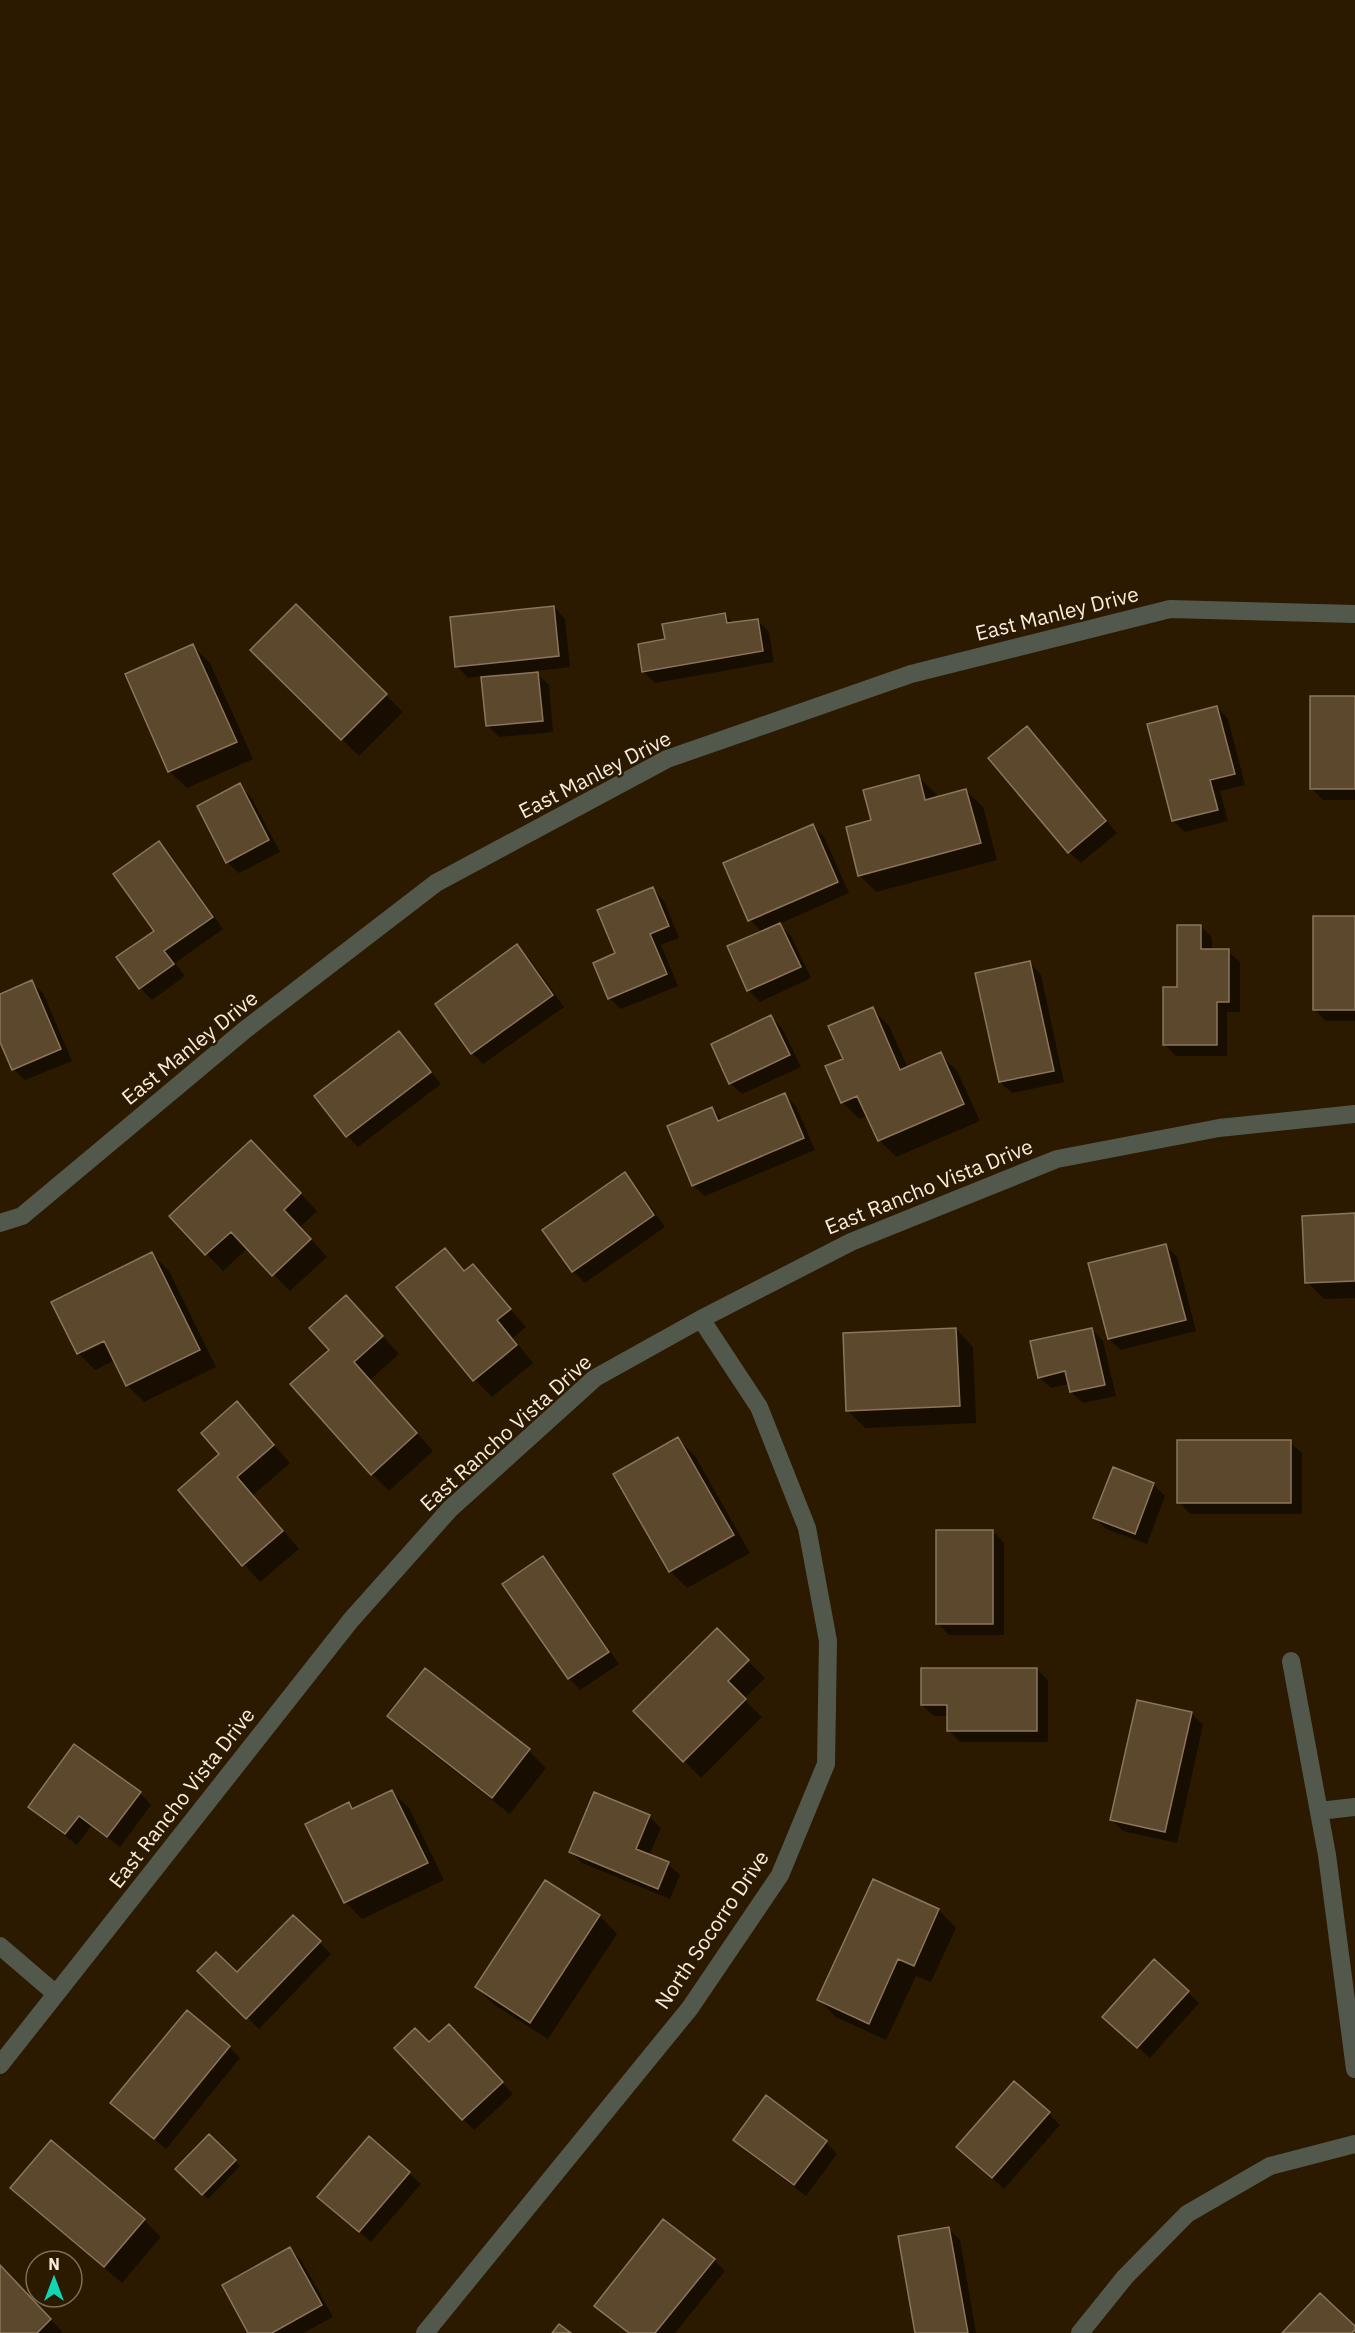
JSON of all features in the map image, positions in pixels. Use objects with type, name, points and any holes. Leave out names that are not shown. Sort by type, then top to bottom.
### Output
[{"type":"street","name":"East Manley Drive","points":[[0,1223],[22,1216],[246,1029],[436,883],[667,759],[911,674],[1170,609],[1355,614]]},
{"type":"street","name":"East Rancho Vista Drive","points":[[0,2065],[351,1620],[450,1509],[595,1378],[701,1319],[851,1242],[1058,1159],[1219,1128],[1355,1114]]},
{"type":"street","name":"North Socorro Drive","points":[[424,2333],[690,2008],[780,1875],[826,1764],[828,1641],[807,1528],[759,1407],[701,1319]]},
{"type":"street","points":[[1291,1661],[1327,1855],[1355,2069]]},
{"type":"street","points":[[1319,1811],[1355,1807]]},
{"type":"street","points":[[0,1946],[56,1994]]},
{"type":"street","points":[[1080,2333],[1125,2277],[1187,2214],[1270,2166],[1355,2144]]},
{"type":"building","points":[[296,604],[387,694],[341,740],[250,650]]},
{"type":"building","points":[[554,606],[559,656],[455,667],[450,617]]},
{"type":"building","points":[[725,613],[727,623],[758,619],[763,651],[642,672],[638,644],[665,639],[662,624]]},
{"type":"building","points":[[193,644],[237,742],[168,772],[125,674]]},
{"type":"building","points":[[538,672],[543,721],[486,726],[481,677]]},
{"type":"building","points":[[1310,696],[1355,696],[1355,789],[1310,789]]},
{"type":"building","points":[[1217,706],[1235,774],[1210,780],[1218,810],[1172,821],[1147,724]]},
{"type":"building","points":[[1027,726],[1106,821],[1068,853],[988,758]]},
{"type":"building","points":[[919,775],[925,800],[966,789],[981,843],[858,876],[846,827],[871,820],[863,790]]},
{"type":"building","points":[[240,783],[269,840],[226,863],[197,806]]},
{"type":"building","points":[[813,824],[838,882],[748,921],[723,863]]},
{"type":"building","points":[[159,841],[213,917],[164,951],[174,964],[139,989],[116,957],[154,931],[113,874]]},
{"type":"building","points":[[653,887],[669,926],[650,934],[667,974],[608,999],[593,963],[615,953],[597,910]]},
{"type":"building","points":[[1313,916],[1355,916],[1355,1010],[1313,1010]]},
{"type":"building","points":[[780,923],[801,967],[747,991],[727,946]]},
{"type":"building","points":[[1177,925],[1201,925],[1201,949],[1229,949],[1229,1002],[1217,1002],[1217,1045],[1163,1045],[1163,987],[1177,987]]},
{"type":"building","points":[[517,944],[553,995],[471,1054],[435,1004]]},
{"type":"building","points":[[1030,961],[1054,1071],[999,1082],[975,973]]},
{"type":"building","points":[[32,980],[61,1049],[12,1070],[0,1042],[0,994]]},
{"type":"building","points":[[873,1007],[900,1070],[941,1052],[964,1104],[878,1141],[857,1096],[841,1103],[825,1066],[843,1059],[828,1026]]},
{"type":"building","points":[[771,1015],[790,1055],[729,1084],[711,1044]]},
{"type":"building","points":[[399,1031],[431,1072],[346,1137],[314,1096]]},
{"type":"building","points":[[785,1093],[804,1138],[692,1186],[667,1126],[712,1107],[718,1121]]},
{"type":"building","points":[[251,1140],[301,1193],[284,1210],[311,1239],[272,1276],[231,1232],[205,1255],[169,1216]]},
{"type":"building","points":[[625,1172],[654,1215],[572,1272],[542,1230]]},
{"type":"building","points":[[1355,1213],[1355,1281],[1305,1283],[1302,1216]]},
{"type":"building","points":[[1166,1244],[1186,1320],[1108,1339],[1088,1263]]},
{"type":"building","points":[[445,1248],[464,1271],[473,1264],[511,1309],[497,1320],[517,1345],[473,1381],[396,1287]]},
{"type":"building","points":[[152,1252],[200,1350],[126,1386],[104,1341],[77,1354],[51,1302]]},
{"type":"building","points":[[346,1295],[383,1336],[354,1362],[417,1433],[371,1475],[290,1384],[329,1350],[309,1328]]},
{"type":"building","points":[[956,1328],[960,1406],[846,1411],[843,1333]]},
{"type":"building","points":[[1092,1328],[1105,1385],[1070,1392],[1065,1371],[1038,1378],[1030,1341]]},
{"type":"building","points":[[237,1401],[274,1445],[237,1477],[283,1531],[242,1566],[178,1490],[219,1454],[201,1433]]},
{"type":"building","points":[[678,1437],[734,1535],[669,1572],[613,1474]]},
{"type":"building","points":[[1177,1440],[1291,1440],[1291,1503],[1177,1503]]},
{"type":"building","points":[[1113,1467],[1154,1483],[1135,1534],[1093,1518]]},
{"type":"building","points":[[936,1530],[993,1530],[993,1624],[936,1624]]},
{"type":"building","points":[[543,1556],[609,1652],[568,1679],[502,1584]]},
{"type":"building","points":[[717,1628],[749,1660],[728,1681],[746,1699],[683,1762],[633,1711]]},
{"type":"building","points":[[425,1668],[530,1749],[492,1798],[387,1716]]},
{"type":"building","points":[[921,1668],[1037,1668],[1037,1731],[947,1731],[947,1705],[921,1705]]},
{"type":"building","points":[[1137,1700],[1192,1712],[1165,1832],[1110,1820]]},
{"type":"building","points":[[74,1744],[141,1792],[107,1837],[79,1816],[65,1834],[28,1807]]},
{"type":"building","points":[[392,1790],[428,1863],[344,1903],[305,1824],[349,1802],[352,1809]]},
{"type":"building","points":[[594,1792],[650,1815],[636,1849],[669,1862],[658,1889],[569,1852]]},
{"type":"building","points":[[873,1879],[939,1909],[914,1966],[898,1959],[869,2024],[817,2000]]},
{"type":"building","points":[[545,1880],[600,1915],[530,2023],[475,1987]]},
{"type":"building","points":[[293,1915],[321,1941],[246,2019],[197,1971],[216,1952],[237,1972]]},
{"type":"building","points":[[1154,1959],[1189,1991],[1137,2048],[1102,2017]]},
{"type":"building","points":[[187,2010],[230,2046],[154,2139],[110,2103]]},
{"type":"building","points":[[449,2024],[503,2082],[462,2120],[394,2048],[415,2028],[429,2042]]},
{"type":"building","points":[[1014,2081],[1050,2112],[992,2178],[956,2147]]},
{"type":"building","points":[[766,2095],[827,2141],[794,2185],[733,2140]]},
{"type":"building","points":[[209,2134],[236,2160],[202,2195],[175,2169]]},
{"type":"building","points":[[369,2136],[410,2172],[359,2232],[317,2197]]},
{"type":"building","points":[[51,2140],[145,2219],[104,2267],[10,2188]]},
{"type":"building","points":[[663,2219],[715,2259],[655,2333],[629,2333],[594,2306]]},
{"type":"building","points":[[949,2227],[968,2333],[915,2333],[898,2236]]},
{"type":"building","points":[[290,2247],[322,2305],[272,2333],[248,2333],[222,2285]]},
{"type":"building","points":[[0,2265],[24,2290],[24,2309],[42,2309],[51,2319],[37,2333],[0,2333]]},
{"type":"building","points":[[1320,2293],[1355,2326],[1355,2330],[1352,2333],[1282,2333]]},
{"type":"building","points":[[559,2324],[571,2333],[552,2333]]}]
